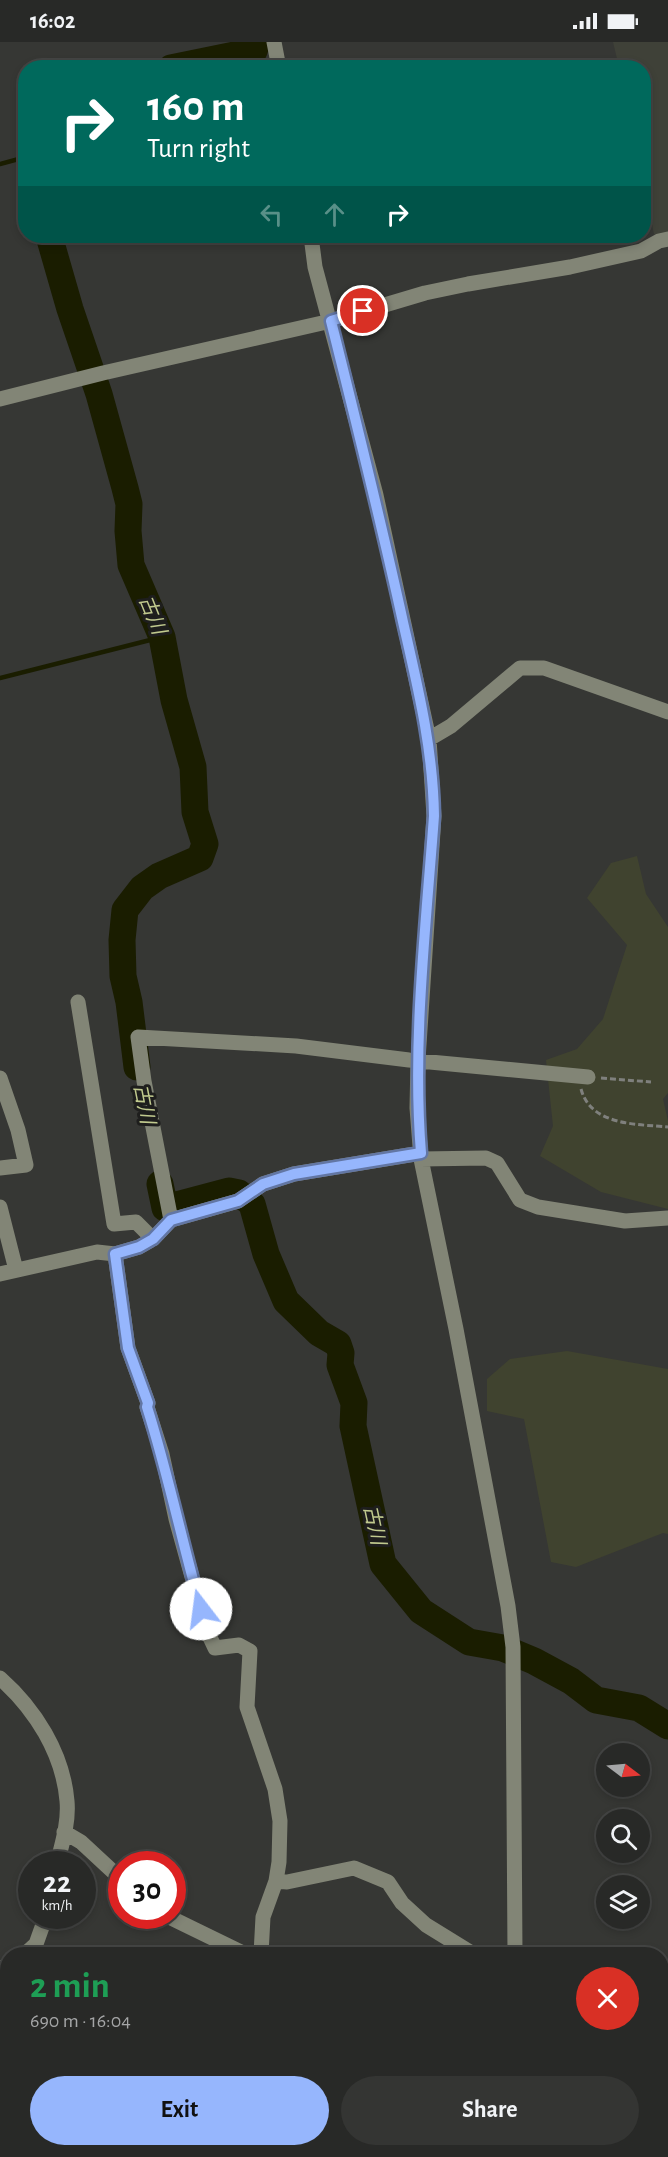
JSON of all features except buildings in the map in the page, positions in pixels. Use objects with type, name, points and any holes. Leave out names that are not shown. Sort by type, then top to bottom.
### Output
[{"type":"street","points":[[274,42],[277,60]]},
{"type":"street","points":[[0,399],[331,321],[446,288],[570,267],[641,251],[659,241],[668,239]]},
{"type":"street","points":[[312,243],[315,267],[376,495],[429,740],[434,816],[417,1107],[421,1156],[508,1606],[514,1653],[515,1947]]},
{"type":"street","points":[[429,740],[451,726],[520,668],[544,668],[668,712]]},
{"type":"street","points":[[78,1002],[114,1224],[136,1222],[153,1239]]},
{"type":"street","points":[[0,1274],[97,1252],[115,1254],[139,1247],[153,1239],[170,1211],[144,1081],[138,1037],[296,1046],[584,1076]]},
{"type":"street","points":[[0,1078],[8,1094],[26,1165],[0,1168]]},
{"type":"street","points":[[170,1211],[243,1197],[263,1184],[294,1174],[421,1156],[486,1158],[497,1163],[520,1200],[538,1207],[625,1221],[668,1218]]},
{"type":"street","points":[[0,1207],[16,1269]]},
{"type":"street","points":[[115,1254],[128,1348],[148,1403],[147,1407],[162,1454],[176,1519],[207,1632],[215,1648],[239,1645],[250,1651],[247,1707],[279,1805],[280,1841],[276,1881],[263,1917],[261,1947]]},
{"type":"street","points":[[0,1678],[36,1717],[60,1765],[67,1801],[60,1851]]},
{"type":"street","points":[[64,1832],[81,1842],[108,1867]]},
{"type":"street","points":[[276,1881],[287,1882],[354,1868],[388,1881],[402,1903],[426,1925],[462,1947]]},
{"type":"street","points":[[186,1925],[231,1947]]},
{"type":"street","points":[[33,1947],[41,1929]]},
{"type":"path","points":[[651,1082],[584,1076],[583,1099],[590,1108],[602,1116],[622,1123],[668,1127]]},
{"type":"shaded area","points":[[613,42],[668,42],[668,234],[658,236],[654,234],[651,219],[651,60],[617,60]]},
{"type":"green space","points":[[637,856],[646,894],[668,927],[668,1093],[663,1099],[668,1121],[668,1209],[601,1192],[540,1156],[553,1126],[546,1060],[577,1049],[603,1019],[627,945],[587,898],[611,863]]},
{"type":"green space","points":[[567,1351],[668,1369],[668,1534],[663,1533],[576,1567],[551,1562],[524,1419],[487,1411],[487,1379],[510,1359]]},
{"type":"waterway","name":"古川","points":[[210,60],[254,51],[257,42]]},
{"type":"waterway","points":[[0,164],[18,159]]},
{"type":"waterway","name":"古川","points":[[51,243],[70,309],[99,394],[125,488],[129,504],[128,531],[131,565],[162,637],[174,700],[193,767],[195,812],[205,844],[200,858],[159,876],[142,888],[125,910],[122,940],[123,976],[129,1002],[137,1067]]},
{"type":"waterway","points":[[0,678],[162,637]]},
{"type":"waterway","name":"古川","points":[[160,1184],[165,1208],[229,1191],[239,1193],[252,1204],[266,1254],[286,1301],[319,1333],[338,1344],[341,1353],[340,1365],[354,1403],[353,1426],[383,1564],[421,1611],[469,1642],[503,1648],[534,1661],[571,1681],[596,1700],[639,1708],[668,1726]]},
{"type":"route","points":[[201,1609],[176,1519],[162,1454],[147,1407],[148,1403],[128,1348],[115,1254],[139,1247],[153,1239],[171,1220],[238,1201],[263,1184],[294,1174],[421,1153],[417,1107],[418,1060],[434,816],[434,781],[429,740],[376,495],[331,321],[363,311]]}]
